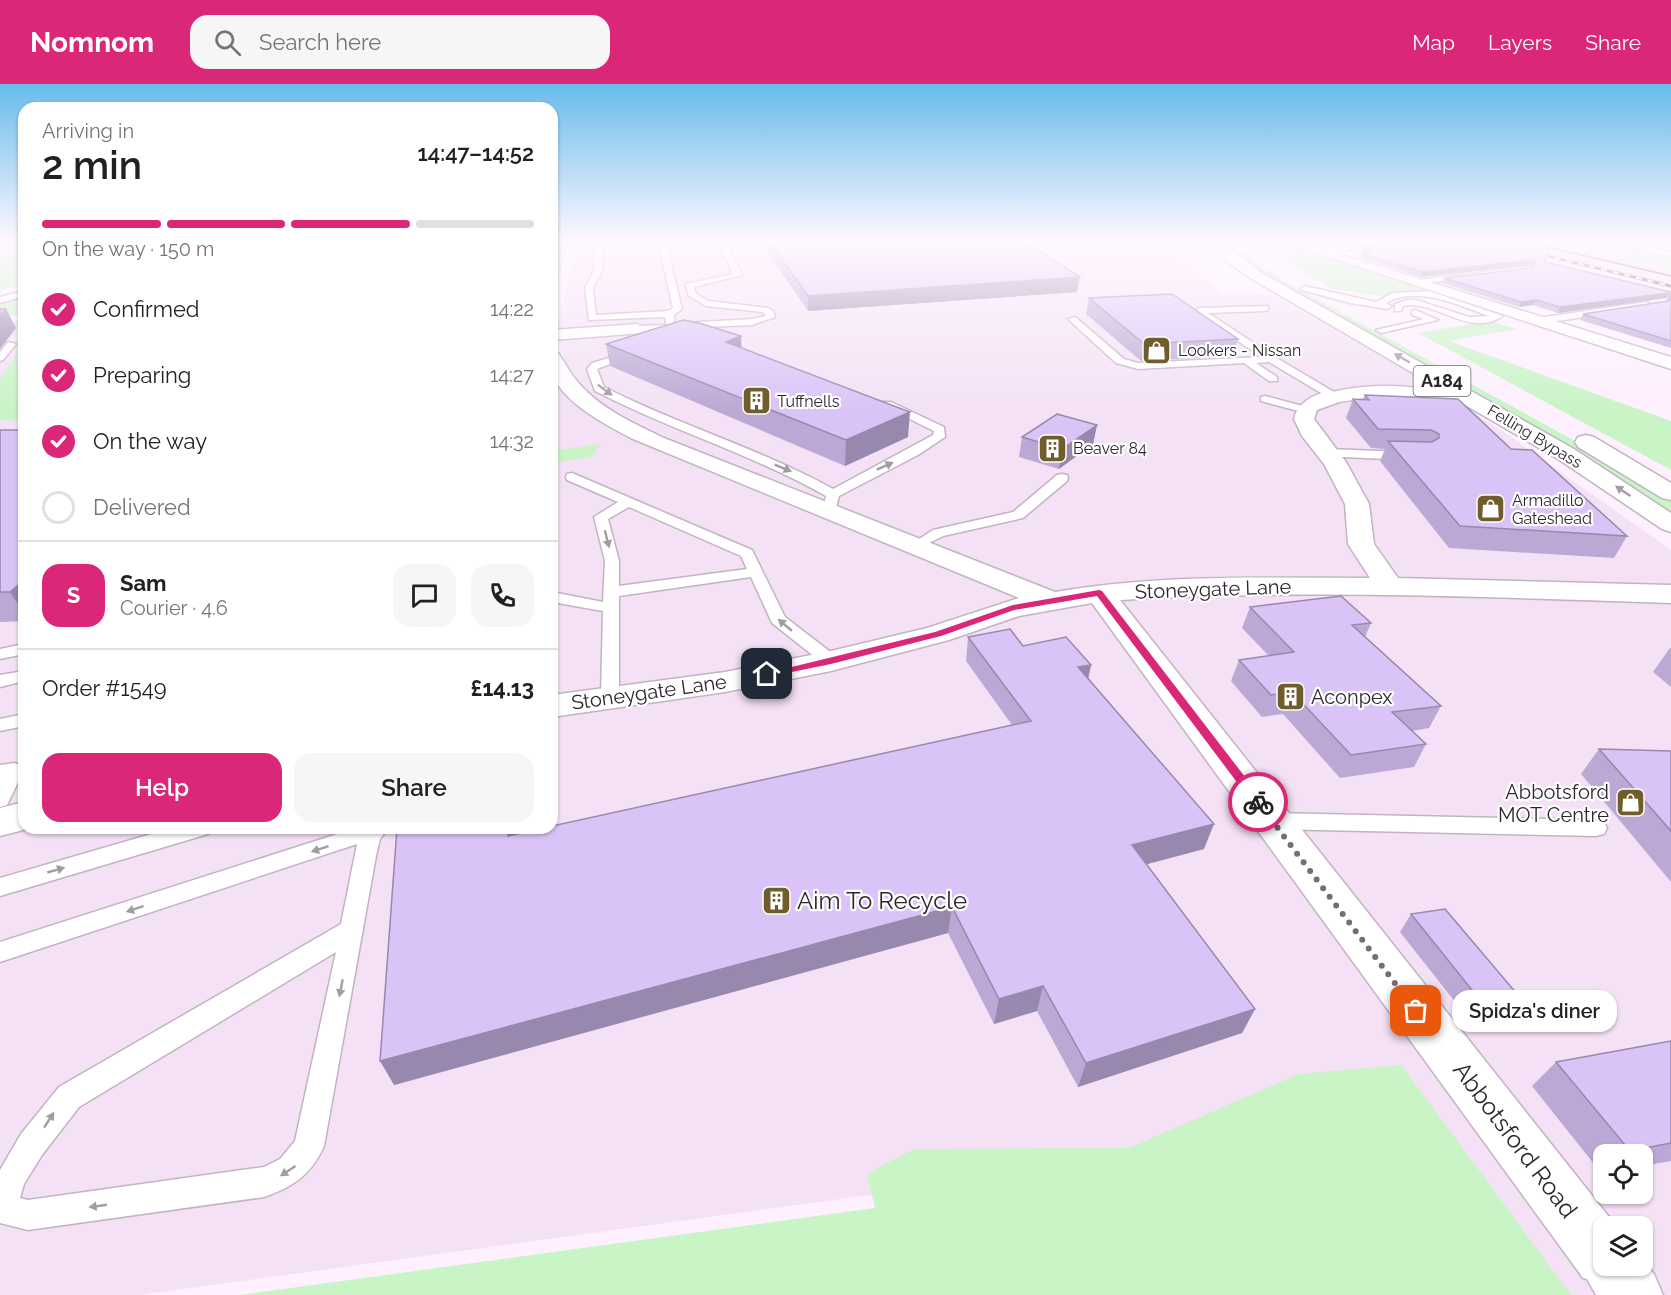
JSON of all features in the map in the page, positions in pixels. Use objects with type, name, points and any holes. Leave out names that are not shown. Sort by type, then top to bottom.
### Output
[{"type":"main road","name":"Felling Bypass","points":[[1293,298],[1566,454],[1671,524]]},
{"type":"main road","name":"A184","points":[[1322,298],[1462,373]]},
{"type":"main road","points":[[1464,298],[1671,363]]},
{"type":"main road","points":[[558,335],[637,329]]},
{"type":"main road","points":[[558,370],[575,394],[603,416],[656,443],[831,503],[915,546],[1049,600]]},
{"type":"main road","points":[[1390,586],[1361,544],[1357,504],[1335,462],[1310,431],[1304,419],[1306,410],[1319,401],[1362,391],[1387,390],[1435,397],[1480,412],[1566,454]]},
{"type":"main road","name":"Felling Bypass","points":[[1573,434],[1671,493]]},
{"type":"main road","name":"Stoneygate Lane","points":[[558,705],[725,682],[831,661],[938,634],[1013,608],[1099,593],[1196,587],[1390,586],[1671,594]]},
{"type":"main road","name":"Abbotsford Road","points":[[1099,593],[1593,1243]]},
{"type":"main road","points":[[0,822],[18,818]]},
{"type":"main road","points":[[1619,1276],[1633,1295]]},
{"type":"lane","points":[[590,298],[592,318],[669,314],[678,309],[675,298]]},
{"type":"lane","points":[[637,329],[734,324],[765,320],[771,317],[770,313],[765,310],[706,303],[696,298]]},
{"type":"lane","points":[[1341,298],[1378,304],[1434,320],[1381,330]]},
{"type":"lane","points":[[1378,304],[1389,298]]},
{"type":"lane","points":[[1398,309],[1399,304],[1412,303],[1467,319],[1477,320],[1498,316],[1440,298]]},
{"type":"lane","points":[[1538,321],[1652,304]]},
{"type":"lane","points":[[1264,308],[1199,311],[1271,359],[1335,397]]},
{"type":"lane","points":[[669,314],[671,327]]},
{"type":"lane","points":[[1072,319],[1120,361],[1138,366],[1271,359]]},
{"type":"lane","points":[[0,358],[11,344]]},
{"type":"lane","points":[[646,349],[596,365],[591,369],[599,389],[650,414],[807,478],[831,503],[860,477],[920,450],[939,437],[940,429],[918,417],[875,400]]},
{"type":"lane","points":[[1246,360],[1273,379]]},
{"type":"lane","points":[[1265,399],[1306,410]]},
{"type":"lane","points":[[1328,453],[1423,456]]},
{"type":"lane","points":[[572,477],[747,553],[778,620],[831,661]]},
{"type":"lane","points":[[915,546],[938,533],[1018,515],[1062,478]]},
{"type":"lane","points":[[610,698],[612,561],[601,517],[628,502]]},
{"type":"lane","points":[[558,597],[611,600],[755,572]]},
{"type":"lane","points":[[0,654],[18,650]]},
{"type":"lane","points":[[0,681],[18,677]]},
{"type":"lane","points":[[0,725],[18,721]]},
{"type":"lane","points":[[0,772],[14,771],[0,800]]},
{"type":"lane","points":[[1273,822],[1596,828]]},
{"type":"lane","points":[[0,887],[180,834]]},
{"type":"lane","points":[[0,952],[359,834]]},
{"type":"lane","points":[[352,930],[69,1096],[54,1111],[11,1179],[4,1197],[6,1210],[28,1215],[264,1182],[284,1175],[299,1164],[309,1146],[373,834]]},
{"type":"shaded area","points":[[564,298],[1278,298],[1417,377],[1498,428],[1671,550],[1671,1295],[1550,1295],[1424,1119],[140,1295],[0,1295],[0,409],[18,413],[18,834],[558,834],[558,380],[577,377],[565,363],[558,328]]},
{"type":"shaded area","points":[[0,322],[18,322],[18,363],[0,393]]},
{"type":"green space","points":[[18,298],[18,315],[0,317],[0,301]]},
{"type":"green space","points":[[1303,298],[1314,298],[1575,441],[1671,502],[1671,513],[1560,441]]},
{"type":"green space","points":[[1490,321],[1517,329],[1449,341],[1671,421],[1671,470],[1418,333]]},
{"type":"green space","points":[[18,353],[18,421],[0,420],[0,379]]},
{"type":"green space","points":[[601,444],[591,457],[558,462],[558,450]]},
{"type":"green space","points":[[1401,1065],[1571,1295],[240,1295],[875,1208],[867,1174],[914,1149],[1129,1148],[1299,1074]]},
{"type":"building","points":[[1089,298],[1177,298],[1238,339],[1144,344]]},
{"type":"building","points":[[1507,298],[1634,298],[1560,307],[1536,300],[1521,302]]},
{"type":"building","points":[[1670,299],[1671,341],[1583,314],[1668,301]]},
{"type":"building","points":[[683,320],[741,336],[726,342],[910,412],[846,440],[606,344]]},
{"type":"building","points":[[1365,395],[1458,399],[1511,449],[1532,450],[1627,536],[1460,526],[1388,441],[1432,442],[1439,438],[1439,434],[1431,430],[1378,429],[1353,399],[1369,400]]},
{"type":"building","points":[[1057,414],[1097,425],[1062,449],[1022,437]]},
{"type":"building","points":[[0,430],[18,430],[18,585],[10,592],[0,592]]},
{"type":"building","points":[[1341,596],[1371,623],[1352,625],[1441,706],[1392,712],[1426,744],[1351,755],[1292,692],[1271,695],[1239,660],[1294,652],[1250,607]]},
{"type":"building","name":"Aim To Recycle","points":[[1010,629],[1023,646],[1066,637],[1091,665],[1078,667],[1214,824],[1132,845],[1255,1009],[1086,1063],[1043,986],[999,999],[952,907],[380,1061],[397,834],[508,834],[508,836],[558,834],[558,825],[1031,721],[968,637]]},
{"type":"building","points":[[1599,749],[1671,751],[1671,831]]},
{"type":"building","points":[[1445,909],[1517,994],[1480,1000],[1411,914]]},
{"type":"building","points":[[1671,1041],[1671,1143],[1653,1147],[1653,1144],[1624,1144],[1556,1062]]},
{"type":"way so far","points":[[1258,802],[1416,1011]]},
{"type":"place","name":"Lookers - Nissan","points":[[1157,350]]},
{"type":"place","name":"Tuffnells","points":[[756,401]]},
{"type":"place","name":"Beaver 84","points":[[1052,448]]},
{"type":"place","name":"Armadillo Gateshead","points":[[1491,509]]},
{"type":"place","name":"Aconpex","points":[[1290,697]]},
{"type":"place","name":"Abbotsford MOT Centre","points":[[1630,803]]},
{"type":"place","name":"Aim To Recycle","points":[[776,901]]},
{"type":"place","name":"Spidza's diner","points":[[1416,1011]]},
{"type":"route","points":[[767,674],[831,661],[938,634],[1013,608],[1099,593],[1258,802]]}]
